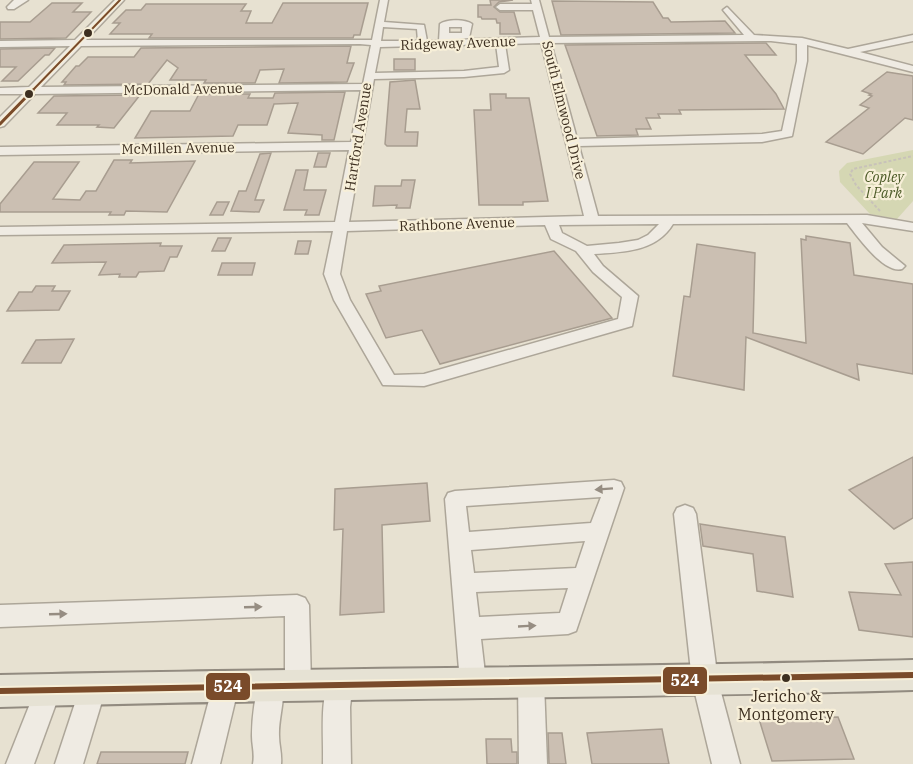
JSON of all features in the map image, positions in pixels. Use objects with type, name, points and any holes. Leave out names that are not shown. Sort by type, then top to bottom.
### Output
[{"type":"main road","points":[[0,691],[340,683],[705,681],[913,675]]},
{"type":"street","points":[[11,7],[19,0],[24,0]]},
{"type":"street","points":[[0,124],[120,0]]},
{"type":"street","name":"Hartford Avenue","points":[[384,0],[332,274],[342,300],[389,381],[424,380],[626,322],[630,296],[598,269],[583,251]]},
{"type":"street","points":[[500,7],[536,4]]},
{"type":"street","name":"South Elmwood Drive","points":[[536,4],[592,220]]},
{"type":"street","points":[[727,10],[751,38]]},
{"type":"street","points":[[377,32],[421,27],[423,44]]},
{"type":"street","name":"Ridgeway Avenue","points":[[0,44],[377,32],[389,45],[423,44],[445,40],[500,42],[751,38],[802,41],[913,69]]},
{"type":"street","points":[[848,51],[913,38]]},
{"type":"street","points":[[572,143],[762,138],[788,133],[802,61],[802,41]]},
{"type":"street","name":"McDonald Avenue","points":[[0,91],[367,82],[464,74],[504,70],[500,42]]},
{"type":"street","points":[[884,61],[893,55],[913,60]]},
{"type":"street","name":"McMillen Avenue","points":[[0,150],[355,146]]},
{"type":"street","points":[[851,219],[877,250],[897,266]]},
{"type":"street","name":"Rathbone Avenue","points":[[0,231],[341,227],[592,220],[851,219],[885,220],[913,227]]},
{"type":"street","points":[[550,221],[556,236],[583,251],[639,246],[664,230],[668,220]]},
{"type":"street","points":[[468,629],[568,623],[614,488],[455,499],[468,629],[474,682]]},
{"type":"street","points":[[685,514],[705,681],[726,764]]},
{"type":"street","points":[[459,542],[599,531]]},
{"type":"street","points":[[464,583],[584,577]]},
{"type":"street","points":[[0,616],[297,605],[285,684],[265,738],[269,753],[267,764]]},
{"type":"street","points":[[531,682],[533,764]]},
{"type":"street","points":[[337,764],[337,707],[340,683]]},
{"type":"street","points":[[206,764],[226,685]]},
{"type":"street","points":[[69,764],[93,688]]},
{"type":"street","points":[[20,764],[48,690]]},
{"type":"path","points":[[885,220],[876,203],[853,182],[850,174],[853,169],[913,156]]},
{"type":"green space","name":"Copley I Park","points":[[913,150],[913,201],[897,219],[870,214],[840,182],[839,171],[847,163]]},
{"type":"building","points":[[490,0],[513,0],[499,2],[494,7],[500,12],[514,12],[520,34],[500,34],[500,23],[497,23],[496,19],[478,17],[478,5],[491,5]]},
{"type":"building","points":[[552,1],[653,2],[663,18],[668,18],[671,22],[725,21],[735,33],[561,35]]},
{"type":"building","points":[[52,3],[82,3],[73,12],[91,12],[66,38],[0,39],[0,22],[30,22]]},
{"type":"building","points":[[283,3],[368,3],[360,35],[354,35],[353,38],[149,38],[152,34],[110,34],[120,23],[113,23],[126,10],[141,10],[146,4],[246,4],[241,11],[251,11],[246,23],[272,23]]},
{"type":"building","points":[[766,43],[776,55],[745,55],[776,94],[784,109],[679,110],[681,114],[658,114],[660,118],[646,118],[651,129],[636,129],[638,135],[597,136],[565,45]]},
{"type":"building","points":[[351,46],[347,63],[354,63],[347,82],[279,83],[284,69],[260,70],[255,83],[170,80],[178,68],[167,60],[148,84],[64,85],[66,82],[62,82],[76,66],[88,57],[134,57],[141,48]]},
{"type":"building","points":[[55,48],[18,81],[2,81],[16,67],[0,67],[0,49]]},
{"type":"building","points":[[394,59],[415,59],[415,70],[394,70]]},
{"type":"building","points":[[887,72],[913,76],[913,120],[905,118],[863,154],[826,142],[869,108],[860,105],[872,96],[862,91]]},
{"type":"building","points":[[415,80],[420,109],[407,109],[405,132],[418,132],[417,146],[387,146],[385,144],[390,82]]},
{"type":"building","points":[[345,92],[334,140],[322,140],[322,135],[288,133],[298,103],[274,104],[267,125],[238,125],[233,136],[135,138],[151,111],[190,111],[199,94],[250,94],[248,98],[273,98],[275,93]]},
{"type":"building","points":[[490,94],[506,94],[506,98],[529,98],[548,201],[523,202],[523,205],[479,205],[474,110],[491,110]]},
{"type":"building","points":[[140,95],[114,128],[97,127],[99,125],[57,125],[67,113],[38,113],[54,96]]},
{"type":"building","points":[[271,153],[255,200],[264,200],[259,212],[231,211],[239,191],[246,191],[260,154]]},
{"type":"building","points":[[318,153],[330,153],[326,167],[314,167]]},
{"type":"building","points":[[114,160],[132,160],[130,163],[195,161],[167,212],[126,211],[124,215],[109,215],[111,212],[0,212],[0,204],[34,162],[79,162],[53,199],[80,200],[86,191],[96,191]]},
{"type":"building","points":[[296,170],[308,170],[304,190],[326,190],[319,215],[305,215],[307,210],[284,210]]},
{"type":"building","points":[[402,180],[415,180],[410,208],[396,208],[397,205],[373,206],[375,186],[401,186]]},
{"type":"building","points":[[217,202],[229,202],[223,215],[210,215]]},
{"type":"building","points":[[806,236],[850,243],[854,275],[913,284],[913,374],[857,364],[859,380],[746,337],[744,390],[673,376],[684,296],[690,297],[697,244],[755,253],[753,333],[806,343],[801,239],[806,240]]},
{"type":"building","points":[[218,238],[231,238],[225,251],[212,251]]},
{"type":"building","points":[[298,241],[311,241],[308,254],[295,254]]},
{"type":"building","points":[[161,243],[160,246],[182,246],[177,257],[170,257],[164,271],[139,272],[136,277],[119,277],[120,274],[99,275],[106,262],[52,263],[64,245]]},
{"type":"building","points":[[554,251],[612,318],[440,364],[422,330],[386,338],[366,294],[381,291],[379,286]]},
{"type":"building","points":[[222,263],[255,263],[252,275],[218,275]]},
{"type":"building","points":[[36,286],[55,286],[52,291],[70,291],[59,310],[7,311],[19,292],[32,292]]},
{"type":"building","points":[[74,339],[61,363],[22,363],[36,340]]},
{"type":"building","points":[[913,457],[913,518],[894,529],[849,490]]},
{"type":"building","points":[[427,483],[430,521],[382,525],[384,612],[340,615],[343,529],[334,530],[335,489]]},
{"type":"building","points":[[700,524],[785,537],[793,597],[757,591],[753,554],[703,546]]},
{"type":"building","points":[[913,562],[913,637],[859,630],[849,592],[901,595],[885,564]]},
{"type":"building","points":[[838,717],[854,759],[772,761],[759,719]]},
{"type":"building","points":[[662,729],[669,764],[592,764],[587,733]]},
{"type":"building","points":[[548,733],[562,733],[566,764],[549,764]]},
{"type":"building","points":[[486,739],[511,739],[512,752],[517,752],[517,764],[487,764]]},
{"type":"building","points":[[101,752],[188,752],[185,764],[97,764]]},
{"type":"transit line","name":"524","points":[[0,124],[120,0]]},
{"type":"transit line","name":"524","points":[[0,691],[913,675]]},
{"type":"place","name":"Jericho & Montgomery","points":[[786,678]]}]
